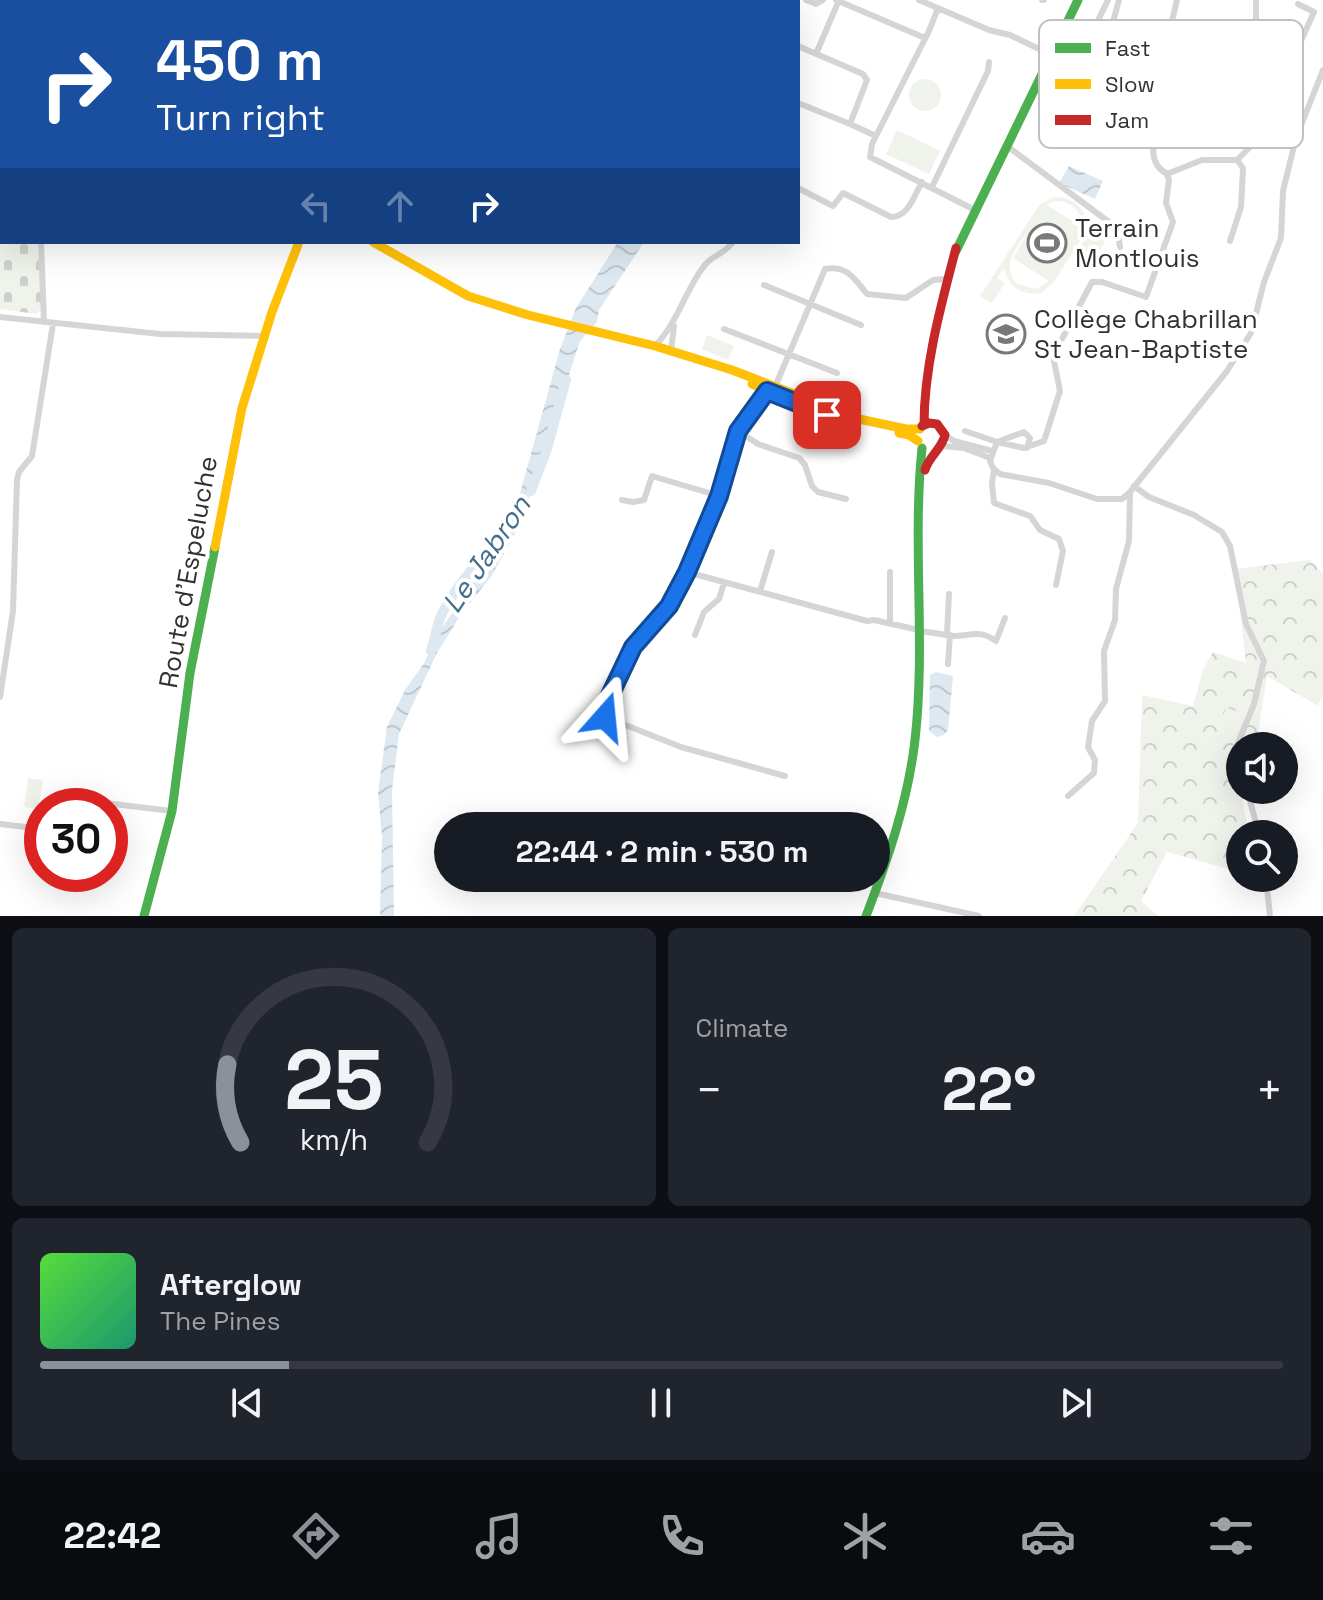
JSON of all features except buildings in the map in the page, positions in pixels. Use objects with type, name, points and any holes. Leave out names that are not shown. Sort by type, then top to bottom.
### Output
[{"type":"main road","points":[[1068,20],[1079,0]]},
{"type":"main road","points":[[1070,20],[1079,0]]},
{"type":"main road","points":[[1017,126],[1039,78]]},
{"type":"main road","points":[[866,916],[894,838],[911,765],[917,720],[920,445],[930,403],[947,279],[974,210],[1039,84]]},
{"type":"main road","name":"Route d'Espeluche","points":[[144,916],[172,811],[190,673],[242,408],[264,336],[298,244]]},
{"type":"main road","points":[[377,244],[468,296],[691,357],[827,415],[909,435],[920,445],[939,448]]},
{"type":"main road","points":[[771,389],[859,419],[906,429],[942,427],[945,435],[939,448],[926,462],[918,589]]},
{"type":"street","points":[[806,0],[816,4],[823,0]]},
{"type":"street","points":[[816,54],[838,0],[925,38]]},
{"type":"street","points":[[919,0],[989,30],[1010,35],[1039,50]]},
{"type":"street","points":[[1098,20],[1108,0]]},
{"type":"street","points":[[1113,20],[1119,0]]},
{"type":"street","points":[[1172,20],[1177,0]]},
{"type":"street","points":[[1298,4],[1314,12],[1303,39]]},
{"type":"street","points":[[938,8],[876,136],[870,157],[974,210]]},
{"type":"street","points":[[800,47],[867,76],[850,124]]},
{"type":"street","points":[[932,187],[988,71],[989,62]]},
{"type":"street","points":[[1303,120],[1323,70]]},
{"type":"street","points":[[800,104],[876,136]]},
{"type":"street","points":[[1007,146],[1117,228],[1120,247]]},
{"type":"street","points":[[965,431],[1027,448],[1041,444],[1060,391],[1053,356],[1092,282],[1102,282],[1146,297],[1173,222],[1166,203],[1169,180],[1167,174],[1156,165],[1153,148]]},
{"type":"street","points":[[1167,174],[1202,160],[1237,160],[1249,148]]},
{"type":"street","points":[[994,470],[1097,499],[1122,499],[1132,489],[1227,371],[1251,333],[1264,282],[1281,238],[1283,191],[1294,148]]},
{"type":"street","points":[[1230,241],[1241,207],[1243,168],[1237,160]]},
{"type":"street","points":[[800,189],[833,206],[843,193],[891,217],[899,217],[904,214],[922,182]]},
{"type":"street","points":[[41,244],[44,322]]},
{"type":"street","points":[[655,346],[674,323],[705,263],[732,244]]},
{"type":"street","points":[[785,776],[681,747],[605,717],[603,710],[633,647],[669,606],[687,572],[719,496],[738,431],[771,389],[823,272],[829,267],[847,271],[867,294],[906,298],[933,280],[947,279]]},
{"type":"street","points":[[764,285],[861,325]]},
{"type":"street","points":[[0,317],[160,334],[264,336]]},
{"type":"street","points":[[671,351],[674,323]]},
{"type":"street","points":[[0,697],[13,611],[17,480],[19,472],[32,456],[53,324]]},
{"type":"street","points":[[724,329],[837,373]]},
{"type":"street","points":[[738,431],[758,444],[799,458],[818,492],[846,499]]},
{"type":"street","points":[[1027,448],[1030,438],[1024,432],[997,442],[991,455],[994,503],[1030,516],[1040,530],[1059,539],[1063,551],[1056,585]]},
{"type":"street","points":[[945,435],[991,455]]},
{"type":"street","points":[[939,448],[964,448],[991,455]]},
{"type":"street","points":[[622,500],[644,500],[652,476],[719,496]]},
{"type":"street","points":[[1132,489],[1203,520],[1222,532],[1230,546],[1246,624],[1264,661],[1254,704],[1243,732]]},
{"type":"street","points":[[1068,796],[1094,773],[1095,760],[1088,747],[1092,721],[1105,701],[1104,651],[1115,620],[1116,589],[1129,541],[1132,489]]},
{"type":"street","points":[[760,591],[772,552]]},
{"type":"street","points":[[687,572],[867,621],[956,637],[965,633],[987,635],[996,641],[1005,618]]},
{"type":"street","points":[[890,572],[890,623]]},
{"type":"street","points":[[695,635],[704,612],[719,599],[724,583]]},
{"type":"street","points":[[948,664],[949,594]]},
{"type":"street","points":[[128,806],[172,811]]},
{"type":"street","points":[[0,824],[24,827]]},
{"type":"street","points":[[1267,892],[1270,916]]},
{"type":"street","points":[[875,893],[976,916]]},
{"type":"green space","points":[[925,79],[936,84],[941,95],[936,106],[925,111],[914,106],[909,95],[914,84]]},
{"type":"green space","points":[[897,130],[940,151],[929,174],[886,154]]},
{"type":"green space","name":"Terrain Montlouis","points":[[1054,197],[1075,203],[1085,219],[1084,235],[1053,283],[1041,293],[1027,293],[1016,288],[1004,268],[997,278],[1005,283],[992,303],[980,296],[1040,204]],"holes":[[[1054,201],[1066,202],[1074,208],[1080,216],[1082,227],[1047,205]],[[1028,233],[1013,258],[1049,281],[1036,289],[1017,284],[1010,271],[1012,257]]]},
{"type":"green space","points":[[1093,226],[1109,236],[1089,266],[1074,255]]},
{"type":"green space","points":[[0,244],[38,244],[42,308],[36,314],[0,309]]},
{"type":"green space","points":[[707,335],[734,346],[728,360],[702,349]]},
{"type":"green space","points":[[1310,560],[1323,573],[1323,695],[1318,706],[1267,676],[1258,732],[1226,732],[1226,804],[1243,804],[1246,820],[1226,820],[1226,868],[1167,852],[1141,901],[1158,916],[1074,916],[1138,823],[1142,695],[1193,706],[1203,670],[1213,652],[1246,663],[1235,569]]},
{"type":"green space","points":[[1226,707],[1238,712],[1232,732],[1226,732],[1226,737],[1217,734]]},
{"type":"green space","points":[[28,778],[43,780],[42,788],[27,788]]},
{"type":"water","points":[[1069,166],[1103,181],[1095,199],[1059,183]]},
{"type":"water","points":[[617,244],[643,244],[599,310],[597,322],[580,341],[521,523],[492,575],[460,616],[437,653],[399,734],[392,790],[394,916],[380,916],[382,837],[378,793],[387,727],[405,690],[425,662],[434,639],[498,547],[514,515],[560,349],[576,308]]},
{"type":"water","points":[[936,672],[953,676],[948,730],[937,737],[929,731],[930,675]]},
{"type":"waterway","name":"Le Jabron","points":[[531,491],[546,452],[566,380]]},
{"type":"waterway","name":"Le Jabron","points":[[431,651],[439,620],[452,597],[517,515]]},
{"type":"traffic: fast","points":[[1068,20],[1078,0]]},
{"type":"traffic: fast","points":[[956,251],[1039,80]]},
{"type":"traffic: fast","points":[[866,916],[896,830],[915,740],[922,448]]},
{"type":"traffic: fast","points":[[144,916],[172,811],[190,673],[215,547]]},
{"type":"traffic: slow","points":[[215,547],[242,408],[272,312],[298,244]]},
{"type":"traffic: slow","points":[[377,244],[468,296],[732,370],[859,419],[920,429]]},
{"type":"traffic: slow","points":[[752,384],[821,413],[854,423]]},
{"type":"traffic: slow","points":[[899,433],[918,441]]},
{"type":"traffic: jam","points":[[924,425],[930,358],[956,248]]},
{"type":"traffic: jam","points":[[922,426],[937,424],[945,435],[925,470]]},
{"type":"place","name":"Terrain Montlouis","points":[[1047,243]]},
{"type":"place","name":"Collège Chabrillan St Jean-Baptiste","points":[[1006,334]]},
{"type":"route","points":[[605,717],[603,710],[633,647],[669,606],[687,572],[719,496],[738,431],[747,416],[767,391],[827,415]]}]
